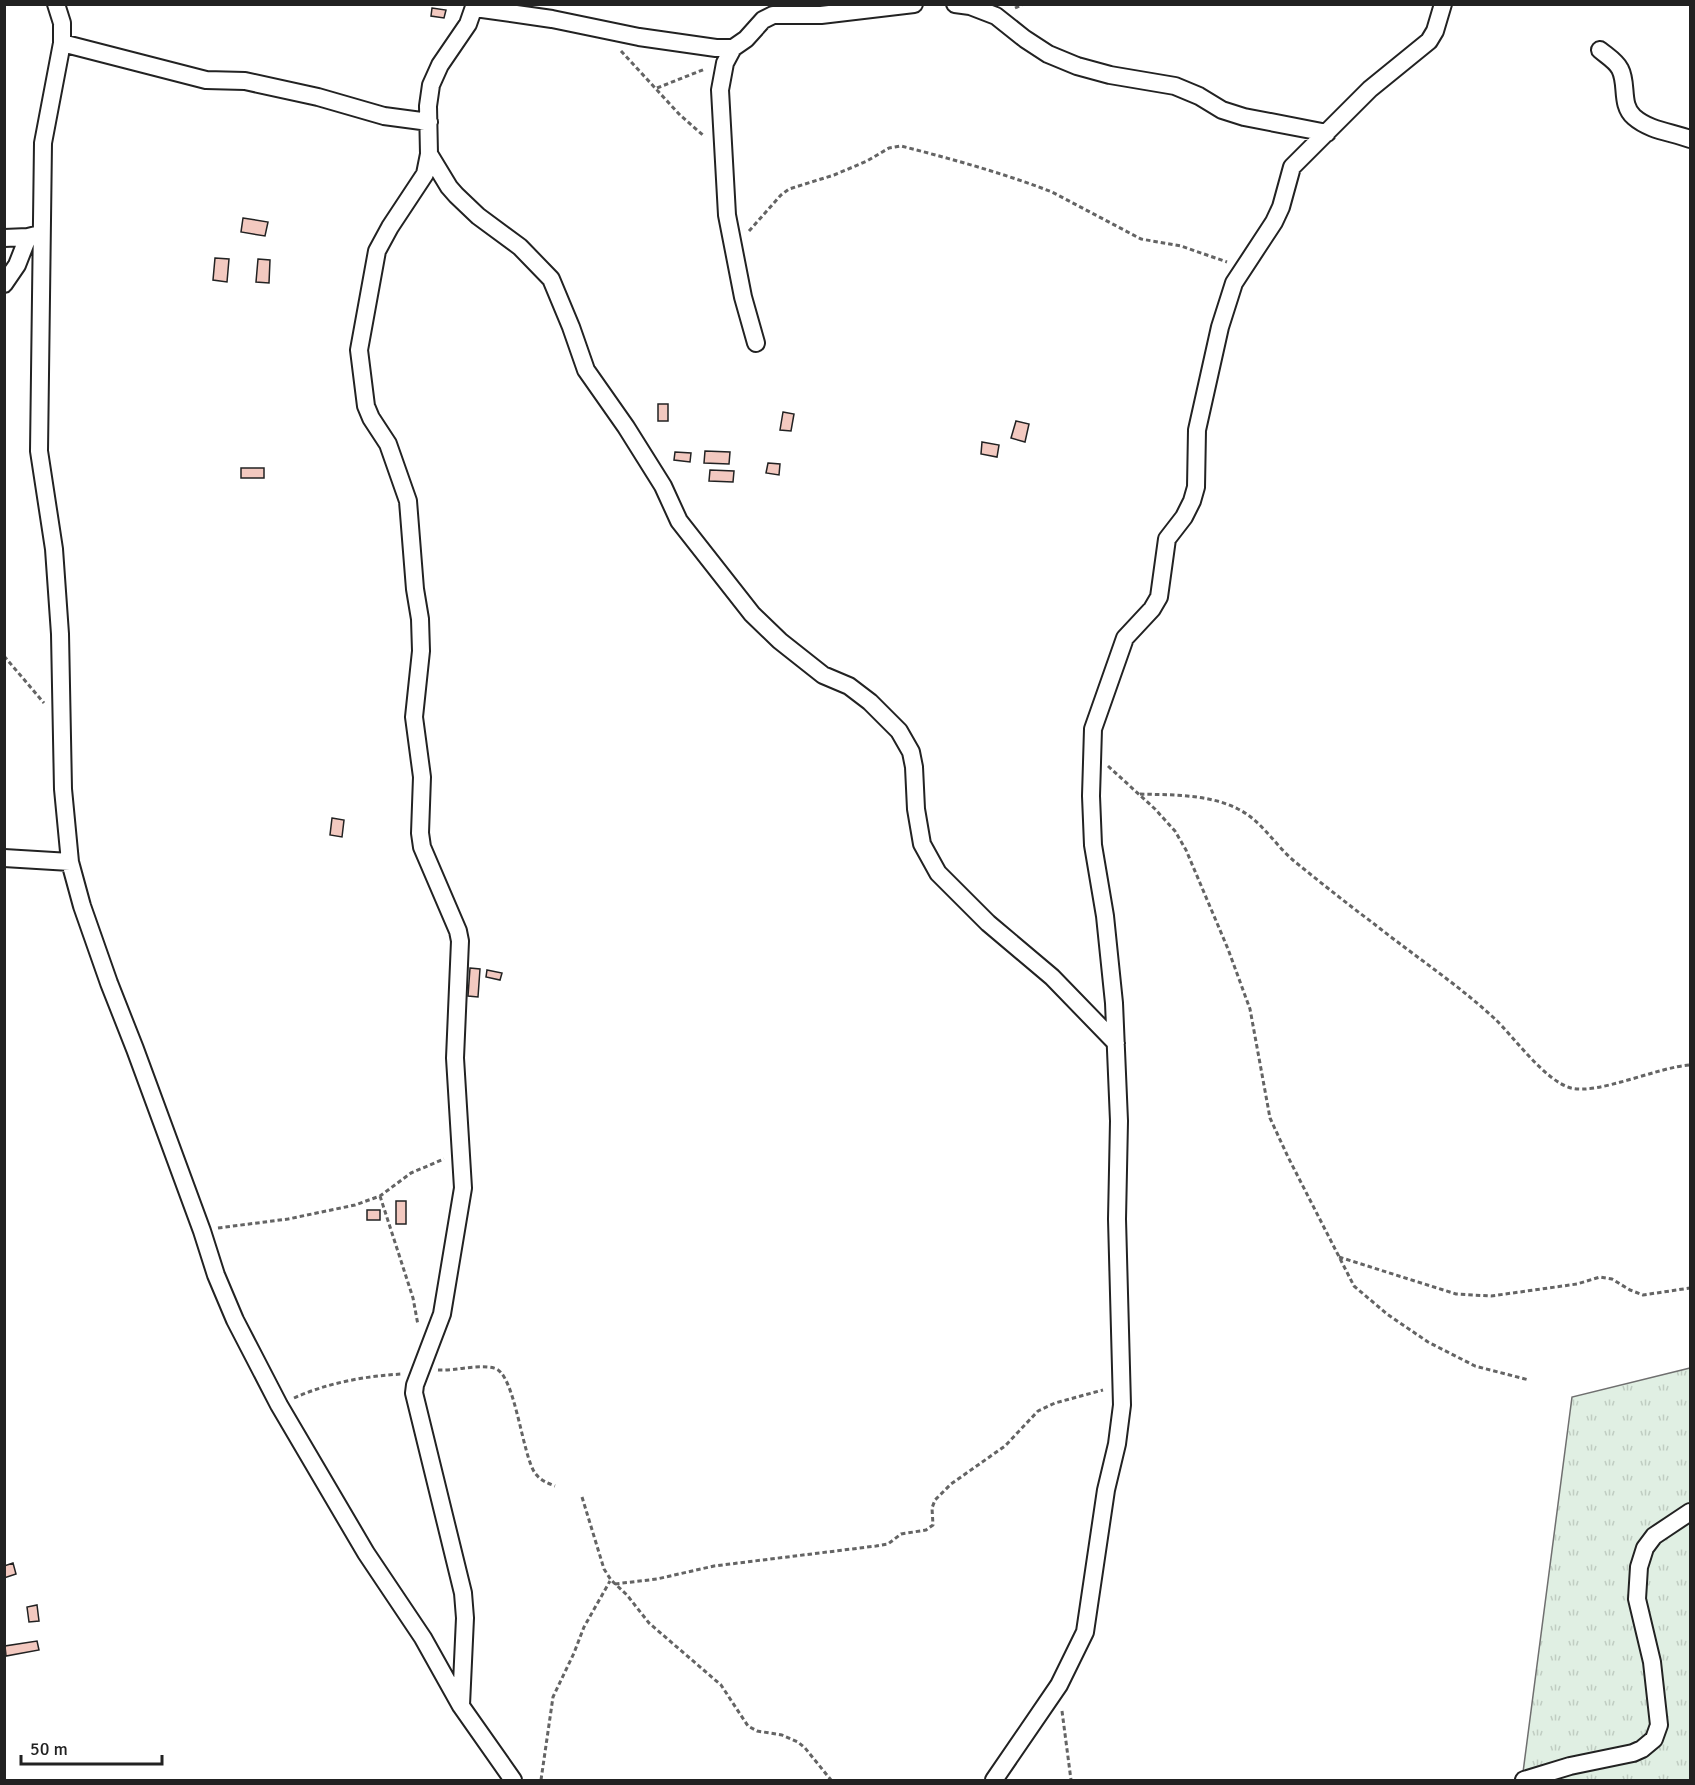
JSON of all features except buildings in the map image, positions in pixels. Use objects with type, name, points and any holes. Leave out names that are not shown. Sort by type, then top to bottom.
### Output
[{"type":"street","points":[[57,4],[62,23],[62,43],[43,143],[35,235],[42,293],[39,451],[54,549],[60,634],[63,789],[70,862],[82,906],[109,983],[227,1302],[279,1405],[366,1553],[423,1638],[461,1706],[513,1780]]},
{"type":"street","points":[[783,15],[799,4]]},
{"type":"street","points":[[756,343],[743,297],[727,215],[720,90],[725,63],[733,48],[746,39],[767,17],[821,15],[914,4]]},
{"type":"street","points":[[955,4],[970,6],[996,16],[1048,54],[1077,66],[1110,75],[1175,86],[1199,96],[1222,110],[1244,117],[1327,133]]},
{"type":"street","points":[[994,1780],[1059,1685],[1085,1632],[1106,1490],[1117,1444],[1122,1385],[1117,1219],[1119,1121],[1114,1003],[1105,916],[1093,845],[1091,796],[1093,729],[1125,638],[1156,603],[1161,588],[1167,539],[1185,517],[1192,501],[1196,487],[1197,430],[1220,327],[1234,283],[1274,222],[1281,207],[1292,167],[1370,89],[1429,41],[1435,31],[1443,4]]},
{"type":"street","points":[[461,1706],[465,1618],[463,1593],[415,1399],[415,1385],[441,1314],[451,1269],[454,1233],[463,1188],[455,1058],[460,941],[458,931],[428,865],[420,833],[422,777],[414,717],[421,651],[420,619],[415,589],[408,501],[388,444],[366,406],[359,351],[377,251],[425,174],[429,154],[428,106],[431,85],[440,65],[468,24],[475,6],[672,41],[716,48],[733,48]]},
{"type":"street","points":[[62,43],[206,80],[245,81],[318,97],[384,116],[429,122]]},
{"type":"street","points":[[1600,50],[1617,63],[1622,71],[1626,105],[1634,117],[1666,133],[1690,139]]},
{"type":"street","points":[[429,154],[456,195],[478,216],[520,247],[551,279],[586,370],[626,427],[663,486],[679,521],[752,614],[772,634],[823,675],[849,686],[870,702],[899,731],[911,752],[916,809],[922,844],[938,873],[988,923],[1052,977],[1116,1043]]},
{"type":"street","points":[[4,238],[35,235]]},
{"type":"street","points":[[4,284],[35,235]]},
{"type":"street","points":[[4,858],[70,862]]},
{"type":"street","points":[[1524,1780],[1570,1766],[1633,1753],[1654,1740],[1659,1725],[1652,1662],[1637,1599],[1637,1578],[1645,1548],[1654,1536],[1690,1512]]},
{"type":"path","points":[[600,29],[680,115],[704,137]]},
{"type":"path","points":[[657,88],[696,74],[710,66]]},
{"type":"path","points":[[734,248],[789,189],[834,175],[867,161],[889,148],[901,146],[978,166],[1037,186],[1141,239],[1181,246],[1244,268]]},
{"type":"path","points":[[4,656],[35,694],[62,720]]},
{"type":"path","points":[[1093,752],[1140,794],[1175,831],[1186,850],[1250,1008],[1270,1118],[1287,1157],[1353,1286],[1387,1314],[1428,1342],[1475,1366],[1529,1380]]},
{"type":"path","points":[[1140,794],[1197,798],[1239,809],[1256,822],[1293,860],[1372,923],[1453,982],[1496,1019],[1555,1079],[1568,1087],[1588,1089],[1656,1071],[1690,1065]]},
{"type":"path","points":[[202,1231],[288,1219],[355,1205],[380,1196],[417,1170],[462,1152]]},
{"type":"path","points":[[380,1196],[412,1298],[418,1330]]},
{"type":"path","points":[[1339,1257],[1456,1294],[1491,1296],[1577,1284],[1600,1277],[1612,1279],[1643,1295],[1690,1288]]},
{"type":"path","points":[[279,1405],[328,1386],[384,1375],[492,1367],[501,1371],[505,1377],[517,1411],[532,1468],[540,1479],[555,1486]]},
{"type":"path","points":[[615,1584],[657,1579],[725,1564],[888,1544],[904,1533],[929,1529],[933,1525],[932,1508],[935,1500],[951,1484],[1005,1446],[1038,1411],[1055,1403],[1122,1385]]},
{"type":"path","points":[[582,1497],[604,1569],[610,1580],[627,1594],[649,1623],[721,1684],[748,1725],[757,1731],[798,1742],[831,1780]]},
{"type":"path","points":[[541,1780],[553,1697],[584,1627],[610,1580]]},
{"type":"path","points":[[1059,1685],[1071,1780]]},
{"type":"green space","points":[[1690,1368],[1690,1780],[1522,1780],[1572,1397]]}]
